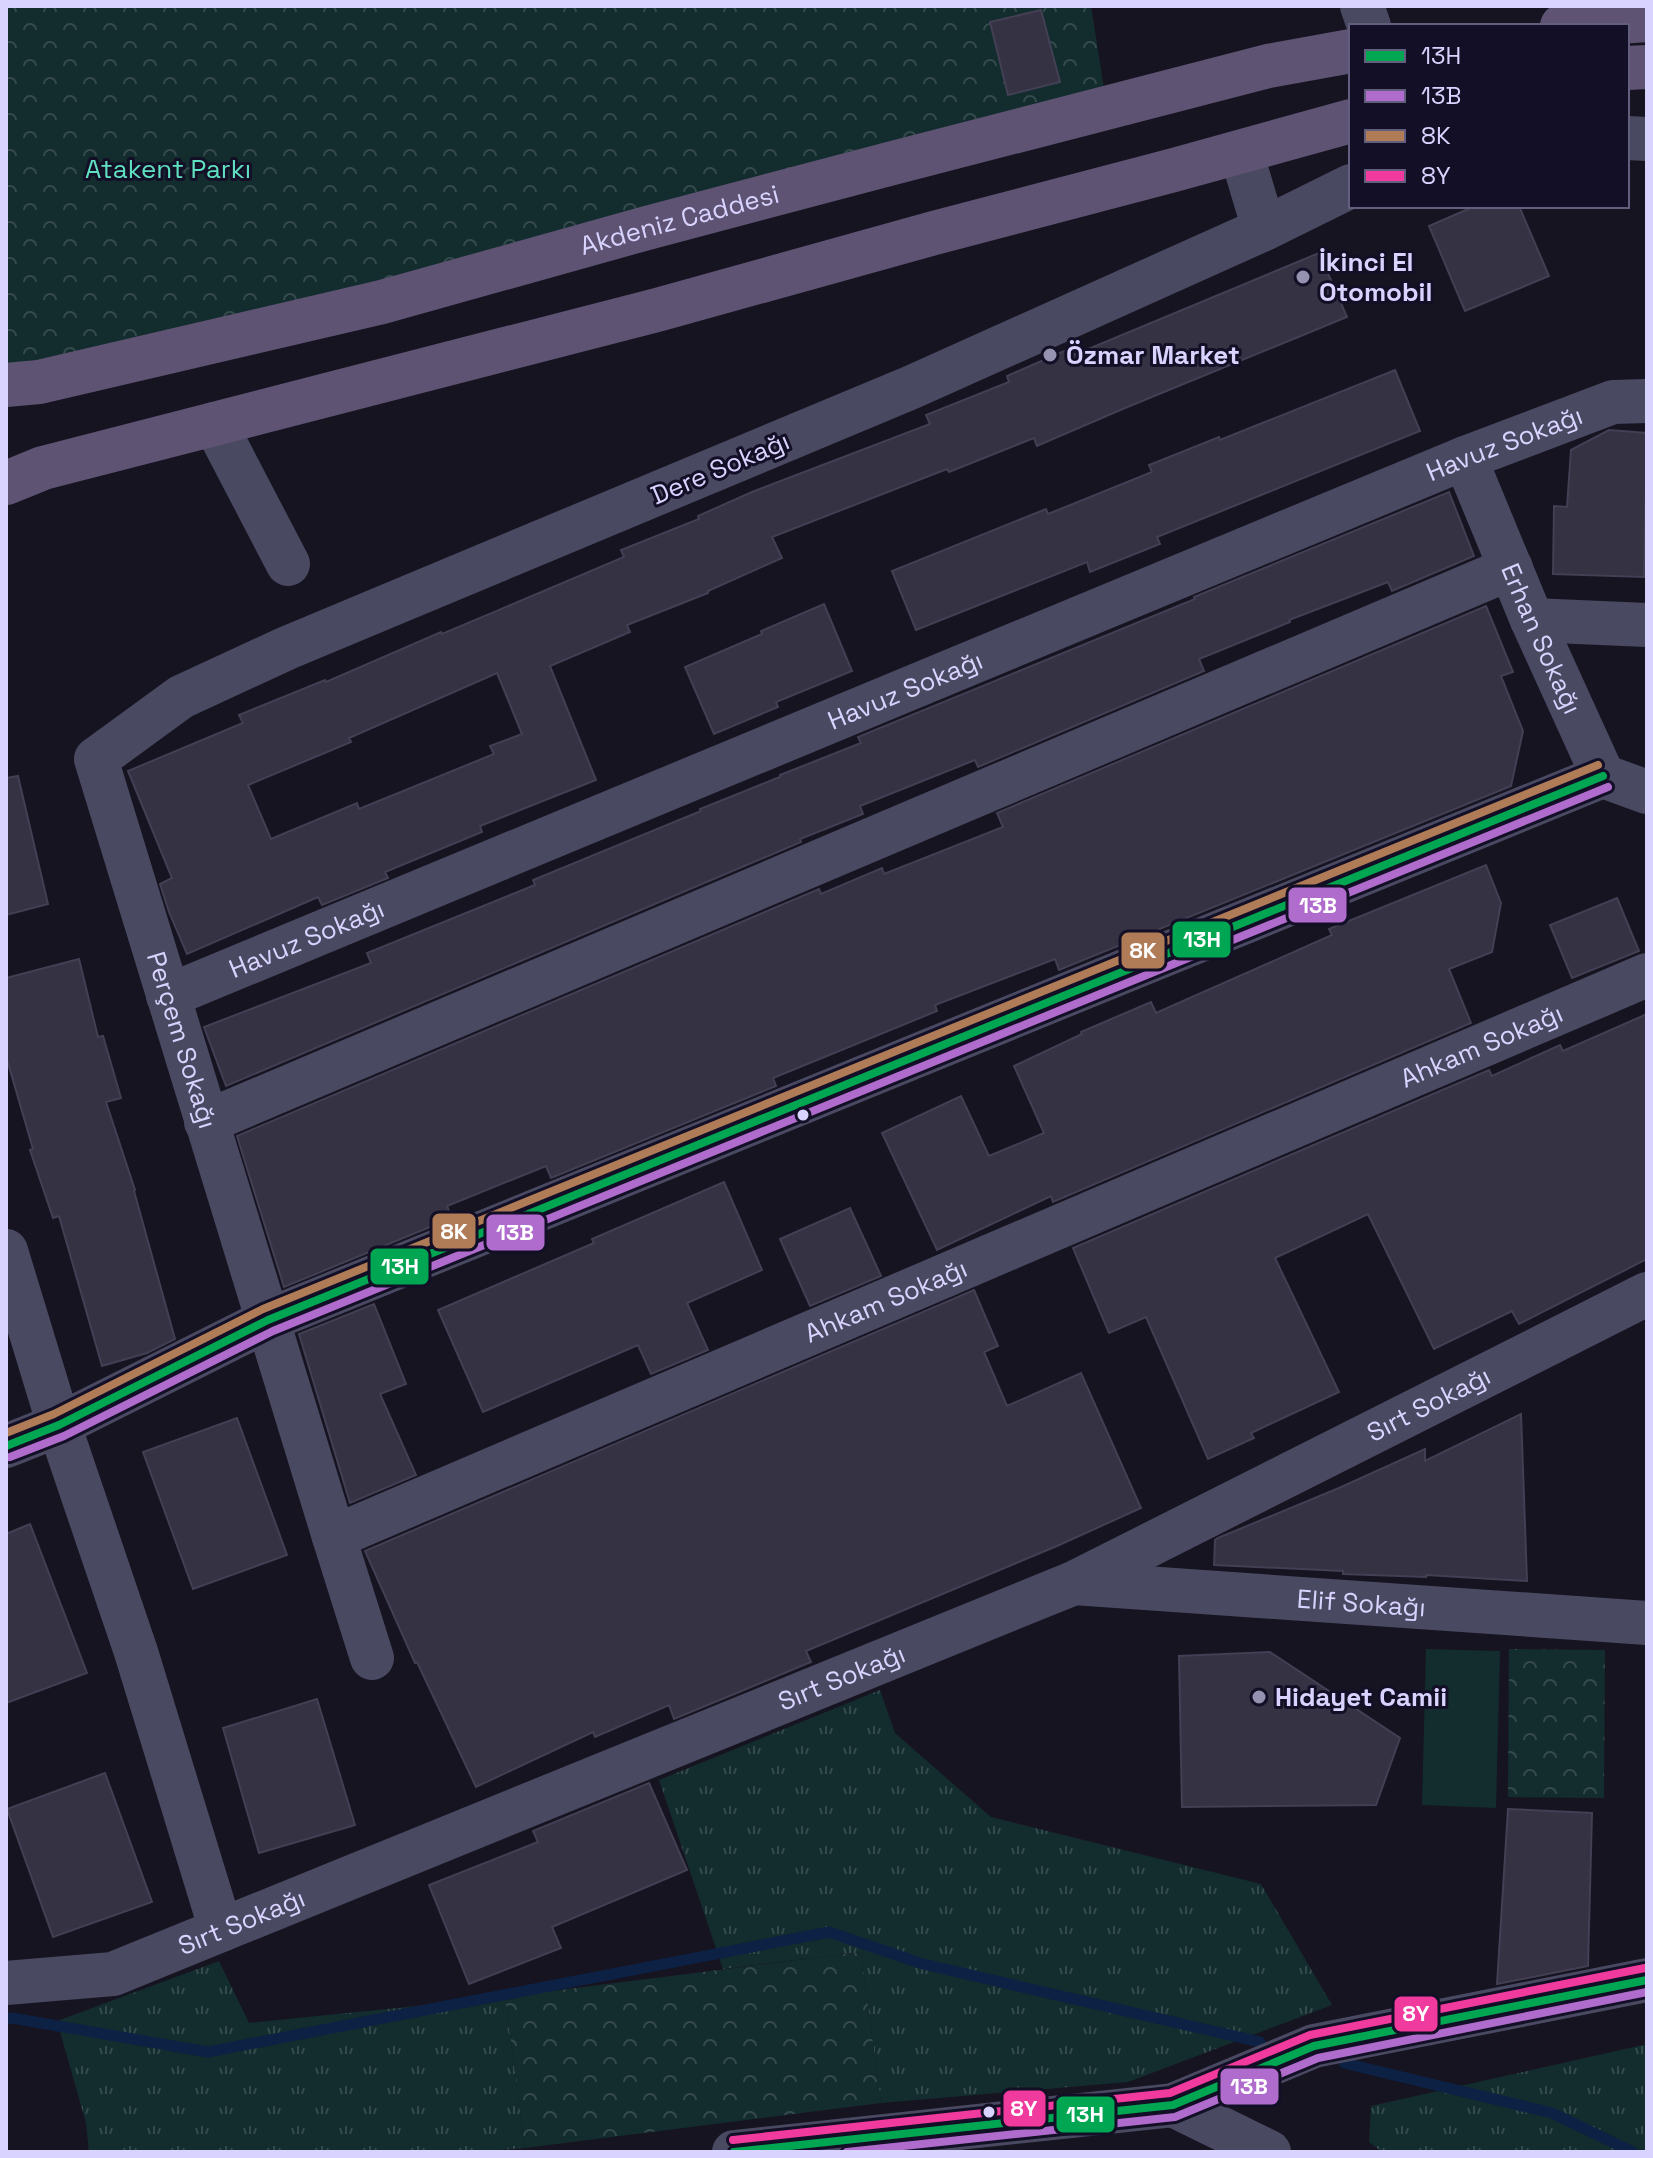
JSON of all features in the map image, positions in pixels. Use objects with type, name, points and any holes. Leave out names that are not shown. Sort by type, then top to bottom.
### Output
[{"type":"main road","points":[[1590,24],[1647,20]]},
{"type":"main road","name":"Akdeniz Caddesi","points":[[6,385],[39,382],[382,302],[889,164],[1268,66],[1349,51]]},
{"type":"main road","points":[[6,483],[43,468],[657,310],[1349,122]]},
{"type":"street","points":[[1241,152],[1264,229]]},
{"type":"street","name":"Dere Sokağı","points":[[96,759],[181,697],[287,648],[912,387],[1264,229],[1349,187]]},
{"type":"street","name":"Havuz Sokağı","points":[[168,996],[1465,458],[1613,402],[1647,401]]},
{"type":"street","points":[[215,424],[288,564]]},
{"type":"street","name":"Erhan Sokağı","points":[[1465,458],[1532,620],[1603,776]]},
{"type":"street","points":[[206,1122],[1511,568]]},
{"type":"street","points":[[1532,620],[1647,625]]},
{"type":"street","name":"Perçem Sokağı","points":[[96,759],[268,1320]]},
{"type":"street","points":[[6,1446],[59,1425],[268,1320],[1603,776],[1647,792]]},
{"type":"street","name":"Ahkam Sokağı","points":[[334,1537],[1647,975]]},
{"type":"street","points":[[6,1251],[59,1425],[136,1652],[221,1930]]},
{"type":"street","name":"Sırt Sokağı","points":[[6,1983],[113,1974],[1074,1583],[1647,1294]]},
{"type":"street","points":[[268,1320],[372,1658]]},
{"type":"street","name":"Elif Sokağı","points":[[1074,1583],[1647,1623]]},
{"type":"street","points":[[734,2152],[1173,2105],[1314,2046],[1647,1980]]},
{"type":"street","points":[[1173,2105],[1269,2152]]},
{"type":"green space","name":"Atakent Parkı","points":[[6,6],[1091,6],[1105,95],[708,202],[37,362],[6,364]]},
{"type":"green space","points":[[1426,1649],[1500,1651],[1496,1808],[1422,1805]]},
{"type":"green space","points":[[1509,1649],[1605,1650],[1604,1798],[1508,1797]]},
{"type":"green space","points":[[880,1690],[895,1733],[991,1817],[1261,1884],[1332,2005],[1128,2082],[881,2103],[861,1952],[723,1969],[659,1780]]},
{"type":"green space","points":[[861,1952],[881,2103],[525,2148],[505,1997]]},
{"type":"green space","points":[[219,1961],[249,2023],[505,1997],[525,2148],[472,2152],[89,2152],[86,2123],[57,2021]]},
{"type":"green space","points":[[1647,2044],[1647,2152],[1382,2152],[1369,2142],[1371,2106]]},
{"type":"building","points":[[1041,10],[1060,82],[1008,95],[990,22]]},
{"type":"building","points":[[1470,208],[1520,208],[1549,276],[1465,311],[1429,226]]},
{"type":"building","points":[[1319,253],[1347,317],[1037,446],[1034,438],[772,537],[782,558],[708,593],[627,625],[630,632],[550,666],[596,780],[480,826],[482,832],[385,872],[388,878],[322,905],[318,897],[187,954],[160,884],[172,878],[128,771],[243,723],[239,715],[326,682],[624,557],[621,550],[699,519],[698,516],[752,492],[930,424],[926,415],[1009,382],[1007,376],[1071,348],[1074,355]],"holes":[[[497,673],[522,734],[490,746],[494,754],[359,809],[357,803],[271,839],[248,785],[351,742],[349,738]]]},
{"type":"building","points":[[1395,370],[1420,431],[1157,537],[1160,544],[1090,572],[1087,562],[916,630],[892,571],[1046,509],[1048,514],[1152,472],[1149,465]]},
{"type":"building","points":[[1609,430],[1647,433],[1644,577],[1553,574],[1554,506],[1567,507],[1571,450]]},
{"type":"building","points":[[1449,492],[1474,556],[1392,591],[1388,582],[1289,620],[1199,659],[1204,671],[978,767],[975,760],[860,806],[863,814],[800,839],[801,842],[226,1086],[204,1027],[371,963],[367,953],[535,885],[533,880],[861,743],[858,737]]},
{"type":"building","points":[[824,604],[852,671],[776,702],[778,707],[714,734],[685,667]]},
{"type":"building","points":[[1486,606],[1513,672],[1501,676],[1523,731],[1511,786],[1059,970],[1055,959],[935,1005],[937,1011],[773,1078],[776,1086],[551,1178],[546,1166],[447,1206],[452,1218],[284,1287],[237,1136],[819,889],[821,894],[882,868],[884,874],[1003,827],[997,813]]},
{"type":"building","points":[[18,776],[48,904],[6,915],[6,778]]},
{"type":"building","points":[[1486,865],[1501,903],[1492,952],[1449,969],[1471,1023],[1053,1202],[1051,1196],[937,1250],[882,1133],[961,1096],[989,1156],[1044,1133],[1014,1066],[1081,1032],[1151,1002],[1156,1013],[1332,935],[1329,929]]},
{"type":"building","points":[[1617,898],[1639,951],[1572,978],[1550,925]]},
{"type":"building","points":[[79,959],[98,1037],[103,1036],[121,1098],[106,1102],[135,1190],[175,1339],[147,1353],[102,1366],[59,1216],[53,1218],[30,1150],[33,1149],[6,1056],[6,978]]},
{"type":"building","points":[[1647,1014],[1647,1259],[1519,1324],[1512,1311],[1434,1349],[1368,1214],[1275,1258],[1339,1392],[1251,1433],[1254,1438],[1208,1459],[1146,1317],[1109,1333],[1073,1248],[1489,1070],[1492,1076],[1560,1045],[1563,1051]]},
{"type":"building","points":[[724,1182],[762,1270],[687,1303],[708,1350],[651,1374],[638,1345],[483,1412],[438,1310],[594,1243],[592,1239]]},
{"type":"building","points":[[850,1208],[881,1276],[810,1306],[780,1239]]},
{"type":"building","points":[[974,1290],[998,1346],[984,1352],[1007,1406],[1081,1373],[1141,1508],[806,1651],[811,1662],[674,1719],[669,1705],[595,1737],[593,1732],[476,1787],[415,1663],[365,1551]]},
{"type":"building","points":[[374,1304],[406,1384],[380,1394],[416,1475],[350,1503],[299,1334]]},
{"type":"building","points":[[1521,1414],[1527,1581],[1343,1574],[1343,1571],[1214,1565],[1215,1540],[1218,1538],[1425,1449],[1425,1461]]},
{"type":"building","points":[[237,1418],[287,1555],[193,1589],[143,1452]]},
{"type":"building","points":[[30,1524],[87,1673],[6,1703],[6,1534]]},
{"type":"building","name":"Hidayet Camii","points":[[1270,1652],[1400,1738],[1376,1805],[1182,1807],[1179,1656]]},
{"type":"building","points":[[317,1699],[355,1825],[259,1853],[223,1728]]},
{"type":"building","points":[[105,1773],[152,1902],[53,1937],[7,1809]]},
{"type":"building","points":[[649,1783],[687,1870],[552,1927],[561,1948],[469,1984],[429,1885],[538,1842],[533,1831]]},
{"type":"building","points":[[1508,1809],[1592,1813],[1588,1966],[1497,1984]]},
{"type":"waterway","points":[[6,2019],[208,2052],[829,1932],[923,1964],[1260,2042]]},
{"type":"waterway","points":[[1344,2063],[1552,2113],[1633,2152]]},
{"type":"transit line","name":"8K","points":[[6,1433],[54,1414],[263,1309],[1598,765]]},
{"type":"transit line","name":"13H","points":[[6,1446],[59,1425],[268,1320],[1603,776]]},
{"type":"transit line","name":"13B","points":[[10,1457],[64,1436],[273,1331],[1608,787]]},
{"type":"transit line","name":"8Y","points":[[733,2140],[1170,2093],[1310,2035],[1645,1968]]},
{"type":"transit line","name":"13H","points":[[734,2152],[1173,2105],[1314,2046],[1647,1980]]},
{"type":"transit line","name":"13B","points":[[847,2152],[1175,2117],[1318,2058],[1647,1992]]},
{"type":"place","name":"İkinci El Otomobil","points":[[1303,277]]},
{"type":"place","name":"Özmar Market","points":[[1050,355]]},
{"type":"place","name":"Hidayet Camii","points":[[1259,1697]]}]
